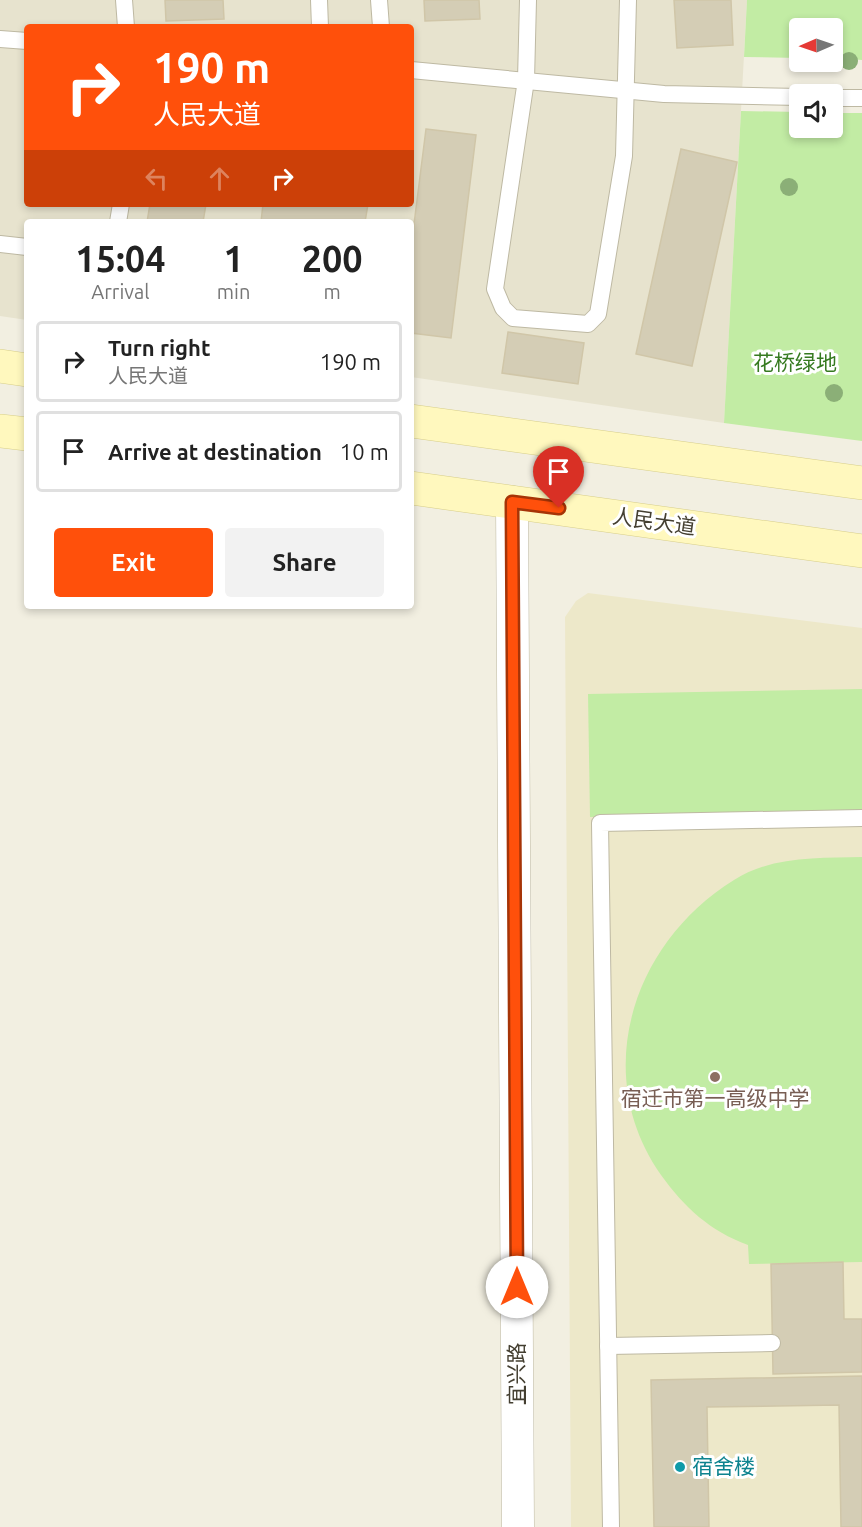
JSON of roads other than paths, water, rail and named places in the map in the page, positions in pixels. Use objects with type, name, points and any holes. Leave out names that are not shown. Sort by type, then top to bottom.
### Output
[{"type":"main road","points":[[0,366],[24,370]]},
{"type":"main road","points":[[414,421],[862,483]]},
{"type":"main road","points":[[0,431],[24,434]]},
{"type":"main road","name":"人民大道","points":[[414,488],[862,551]]},
{"type":"street","name":"宜兴路","points":[[512,502],[518,1527]]},
{"type":"lane","points":[[124,0],[126,24]]},
{"type":"lane","points":[[318,0],[320,24]]},
{"type":"lane","points":[[379,0],[381,24]]},
{"type":"lane","points":[[528,0],[526,80],[495,289],[503,308],[513,318],[588,324],[598,314],[624,156],[628,90],[628,0]]},
{"type":"lane","points":[[0,39],[24,41]]},
{"type":"lane","points":[[414,70],[664,94],[789,97]]},
{"type":"lane","points":[[843,98],[862,98]]},
{"type":"lane","points":[[0,244],[24,247]]},
{"type":"lane","points":[[611,1527],[600,823],[862,818]]},
{"type":"lane","points":[[608,1346],[772,1343]]},
{"type":"place","name":"宿迁市第一高级中学","points":[[715,1077]]},
{"type":"place","name":"宿舍楼","points":[[680,1467]]},
{"type":"park label","name":"花桥绿地","points":[[795,363]]}]
